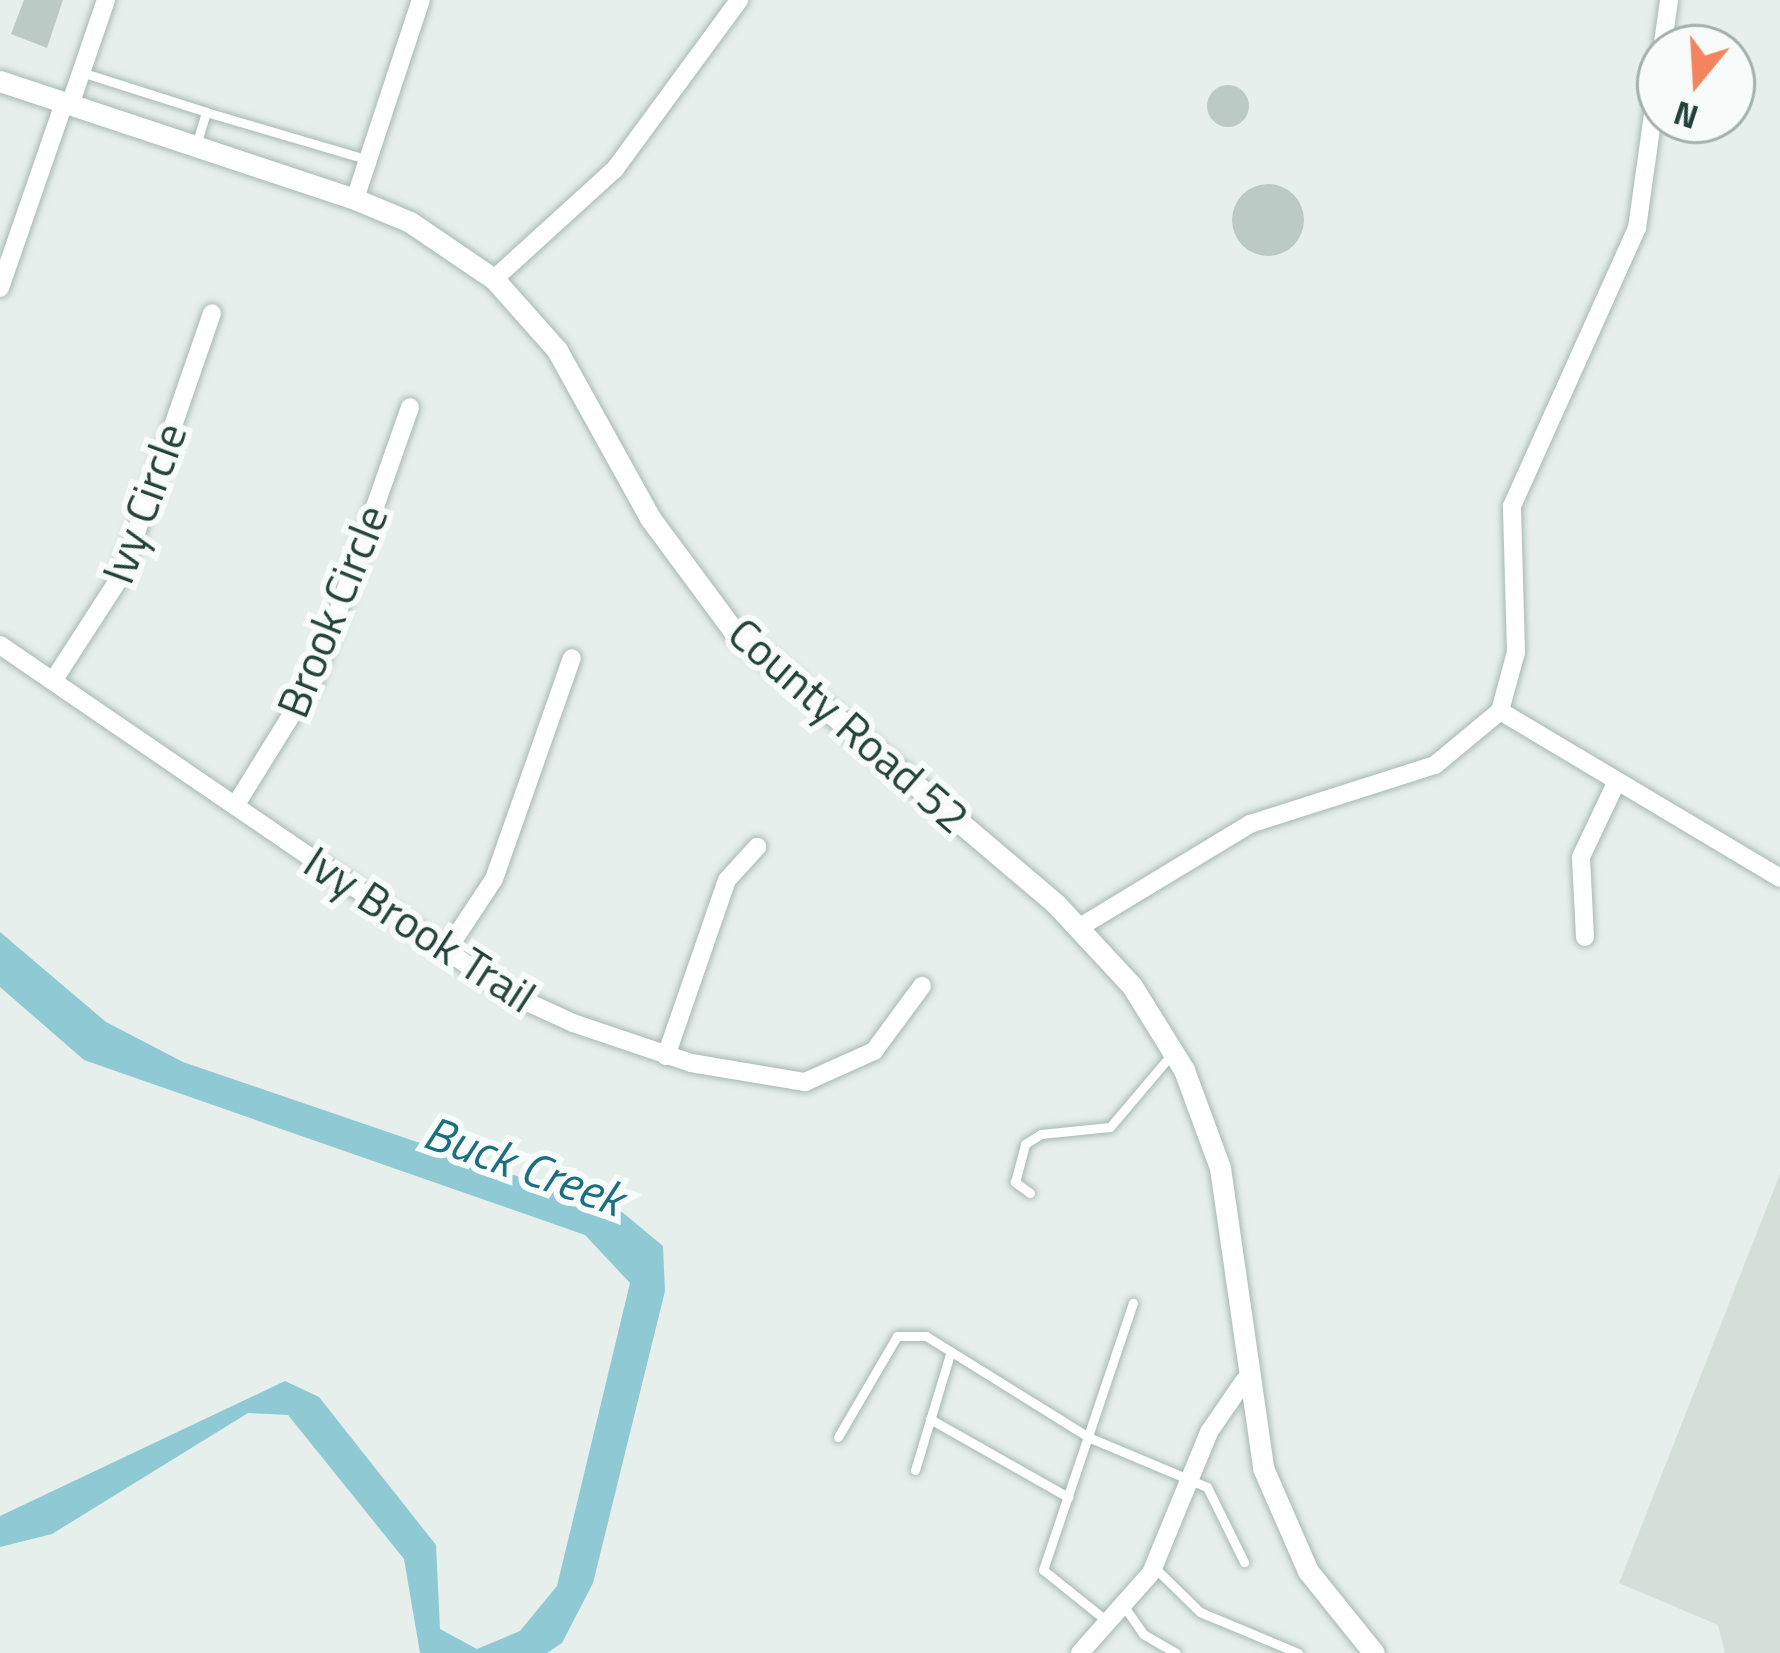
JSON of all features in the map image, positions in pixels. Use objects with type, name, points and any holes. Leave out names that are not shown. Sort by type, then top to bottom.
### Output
[{"type":"street","points":[[0,288],[106,0]]},
{"type":"street","points":[[355,200],[421,0]]},
{"type":"street","points":[[494,279],[615,169],[682,64],[739,0]]},
{"type":"street","points":[[1080,927],[1250,824],[1448,758],[1500,711],[1516,652],[1512,506],[1637,228],[1669,0]]},
{"type":"street","name":"County Road 52","points":[[0,81],[410,222],[494,279],[557,350],[650,518],[733,630],[1080,927],[1174,1052],[1231,1212],[1244,1382],[1284,1522],[1368,1650]]},
{"type":"street","name":"Ivy Circle","points":[[53,681],[121,576],[212,314]]},
{"type":"street","name":"Brook Circle","points":[[235,806],[315,677],[410,407]]},
{"type":"street","name":"Ivy Brook Trail","points":[[0,645],[525,1004],[666,1056],[761,1078],[823,1080],[874,1051],[922,986]]},
{"type":"street","points":[[447,950],[494,879],[572,658]]},
{"type":"street","points":[[1500,711],[1780,878]]},
{"type":"street","points":[[1586,937],[1581,856],[1616,782]]},
{"type":"street","points":[[666,1056],[728,880],[757,848]]},
{"type":"street","points":[[1087,1650],[1154,1568],[1244,1382]]},
{"type":"lane","points":[[81,72],[370,160]]},
{"type":"lane","points":[[196,146],[206,112]]},
{"type":"lane","points":[[1030,1193],[1015,1182],[1025,1144],[1040,1134],[1109,1127],[1174,1052]]},
{"type":"lane","points":[[1108,1622],[1043,1570],[1132,1304]]},
{"type":"lane","points":[[838,1437],[897,1336],[926,1336],[1088,1437],[1193,1480],[1217,1498],[1244,1562]]},
{"type":"lane","points":[[915,1470],[951,1351]]},
{"type":"lane","points":[[930,1419],[1068,1497]]},
{"type":"lane","points":[[1154,1568],[1199,1612],[1298,1653]]},
{"type":"lane","points":[[1124,1606],[1143,1634],[1176,1653]]},
{"type":"shaded area","points":[[1780,1174],[1780,1653],[1725,1653],[1718,1625],[1619,1583]]},
{"type":"water","points":[[0,932],[106,1022],[183,1062],[622,1212],[663,1246],[665,1291],[593,1583],[562,1643],[547,1653],[420,1653],[404,1559],[288,1415],[248,1413],[52,1534],[0,1547],[0,1516],[285,1381],[319,1397],[436,1545],[440,1629],[477,1649],[520,1631],[557,1586],[630,1283],[585,1235],[84,1060],[0,987]]},
{"type":"building","points":[[24,0],[63,0],[47,48],[11,34]]},
{"type":"building","points":[[1228,85],[1243,91],[1249,106],[1243,121],[1228,127],[1213,121],[1207,106],[1213,91]]},
{"type":"building","points":[[1268,184],[1294,194],[1304,220],[1294,246],[1268,256],[1242,246],[1232,220],[1242,194]]},
{"type":"water label","name":"Buck Creek","points":[[524,1165]]}]
